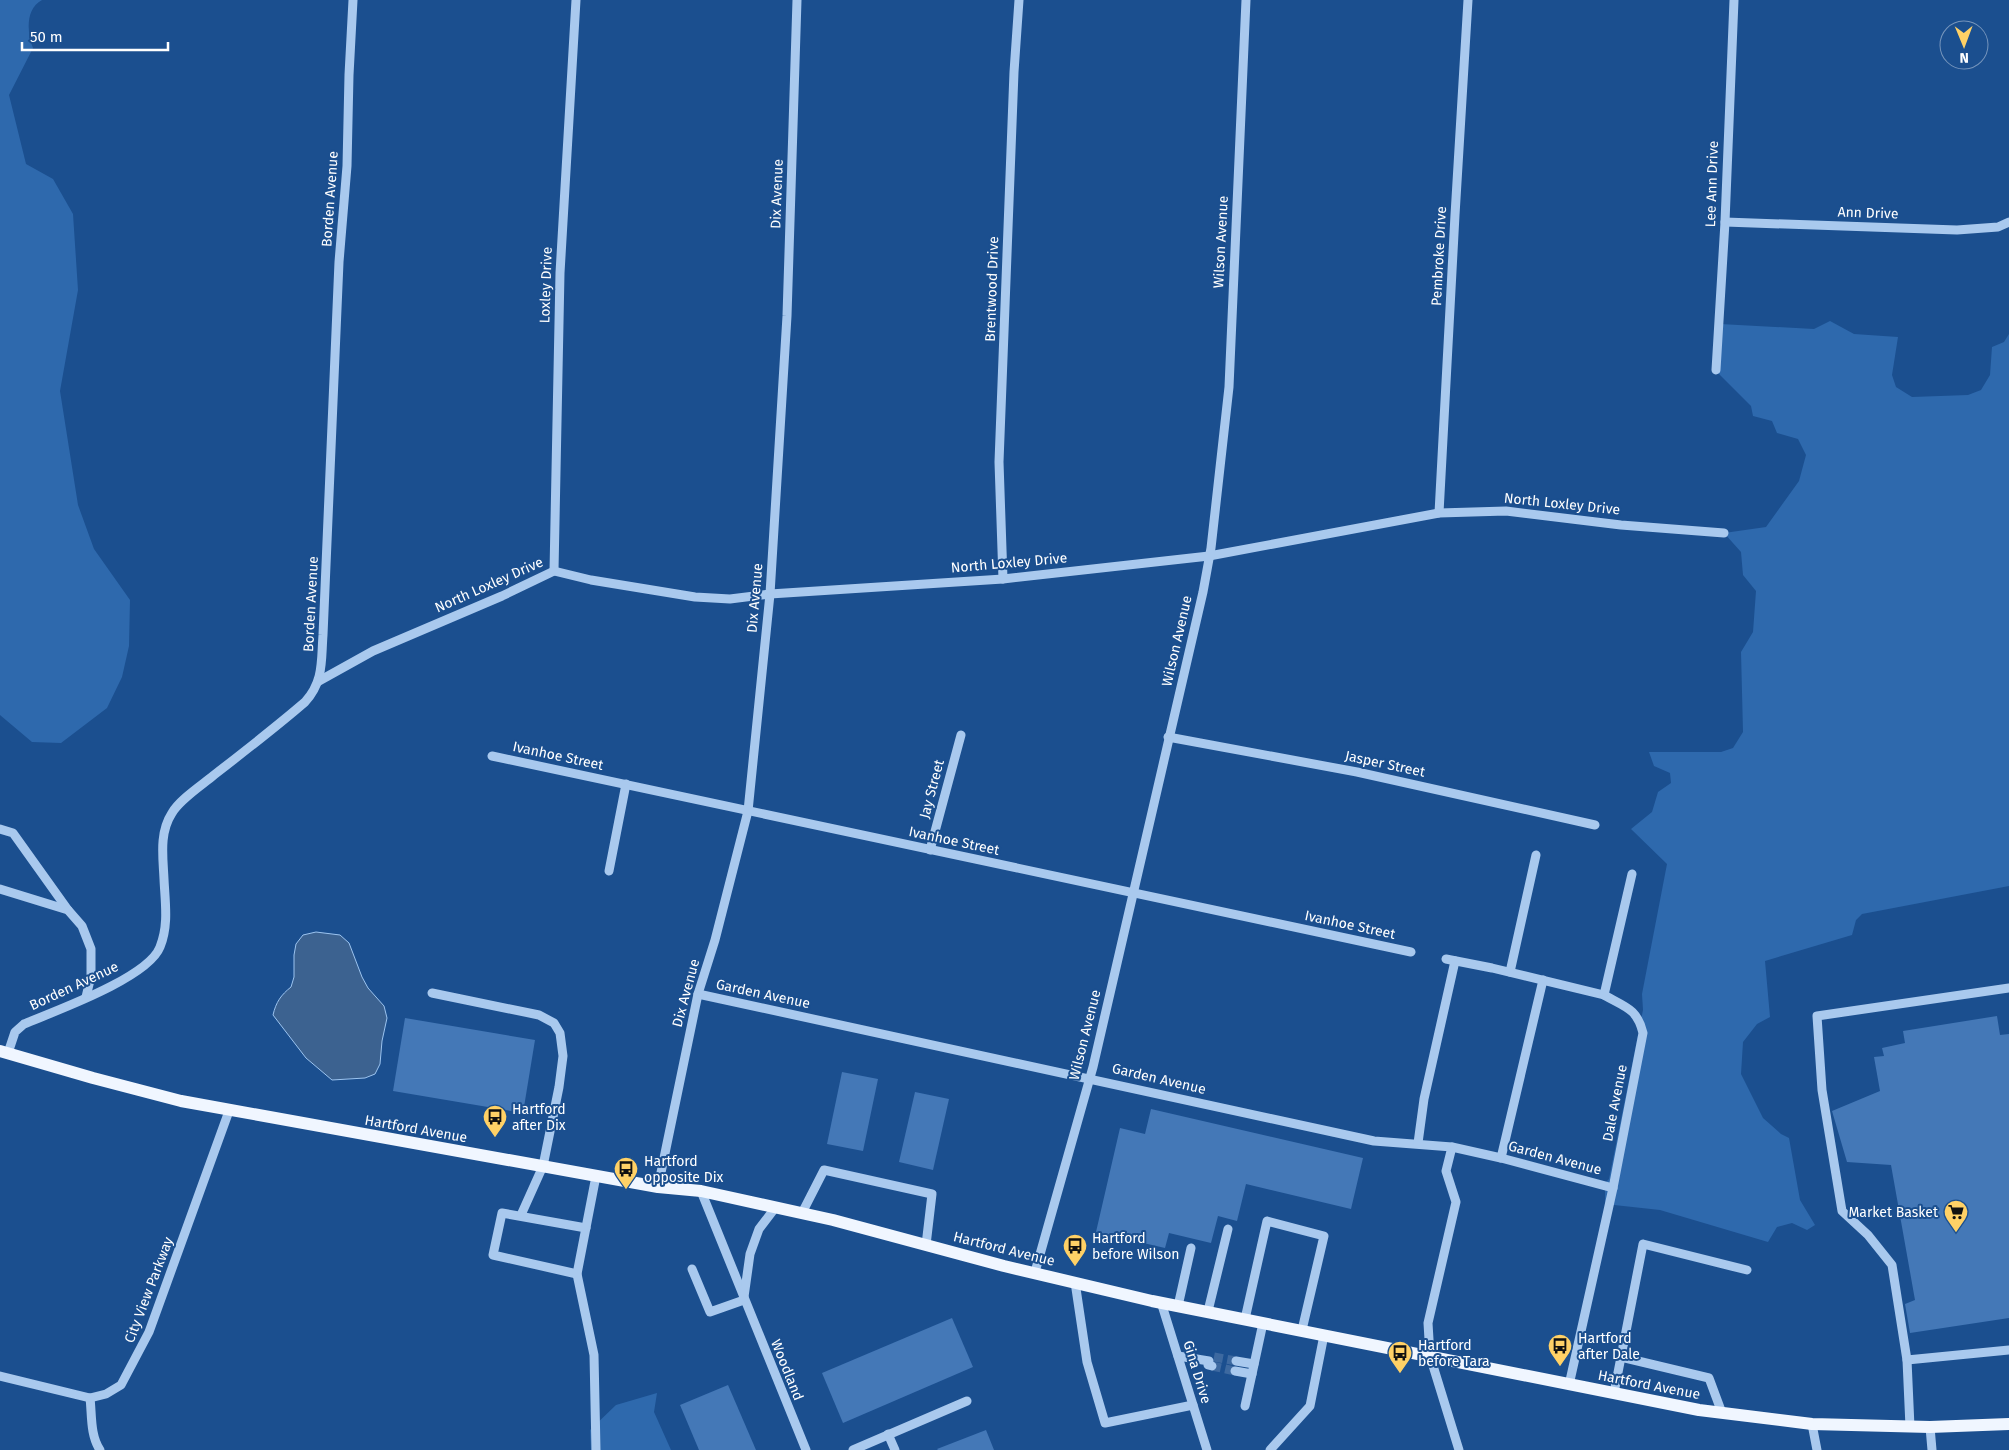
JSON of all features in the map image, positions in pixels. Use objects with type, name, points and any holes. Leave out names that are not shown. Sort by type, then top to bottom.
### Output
[{"type":"main road","name":"Hartford Avenue","points":[[4,1052],[136,1090],[229,1111],[658,1187],[701,1190],[802,1213],[1178,1306],[1614,1394],[1722,1413],[1812,1424],[1910,1427],[2009,1424]]},
{"type":"street","name":"Borden Avenue","points":[[4,1052],[15,1032],[24,1024],[130,976],[160,949],[165,931],[164,827],[172,811],[306,702],[315,691],[319,681],[323,635],[340,262],[347,166],[353,0]]},
{"type":"street","name":"Loxley Drive","points":[[554,570],[560,273],[576,0]]},
{"type":"street","name":"Dix Avenue","points":[[658,1187],[698,994],[715,940],[748,811],[770,594],[788,316],[797,0]]},
{"type":"street","name":"Brentwood Drive","points":[[1003,579],[999,462],[1019,0]]},
{"type":"street","name":"Wilson Avenue","points":[[1035,1272],[1089,1078],[1209,556],[1228,387],[1246,0]]},
{"type":"street","name":"Pembroke Drive","points":[[1440,513],[1468,0]]},
{"type":"street","name":"Lee Ann Drive","points":[[1716,370],[1734,0]]},
{"type":"street","name":"Ann Drive","points":[[1724,222],[1957,230],[1998,227],[2009,222]]},
{"type":"street","name":"North Loxley Drive","points":[[319,681],[373,651],[502,596],[554,570],[591,580],[694,597],[730,598],[1003,579],[1209,556],[1440,513],[1506,511],[1621,525],[1724,533]]},
{"type":"street","name":"Jay Street","points":[[930,850],[961,735]]},
{"type":"street","name":"Jasper Street","points":[[1168,737],[1357,772],[1595,825]]},
{"type":"street","name":"Ivanhoe Street","points":[[492,756],[1411,952]]},
{"type":"street","points":[[609,871],[626,784]]},
{"type":"street","points":[[0,830],[13,834],[68,910],[82,926],[91,949],[91,976],[86,997]]},
{"type":"street","points":[[1510,972],[1536,856]]},
{"type":"street","points":[[1418,1143],[1424,1099],[1450,960],[1510,972],[1604,995],[1632,874]]},
{"type":"street","points":[[0,889],[68,910]]},
{"type":"street","points":[[1501,1158],[1542,980]]},
{"type":"street","points":[[1910,1427],[1907,1360],[1892,1265],[1868,1235],[1842,1211],[1822,1090],[1817,1016],[2009,988]]},
{"type":"street","points":[[432,993],[539,1015],[554,1023],[560,1033],[563,1056],[543,1166],[521,1215]]},
{"type":"street","name":"Garden Avenue","points":[[698,994],[1374,1141],[1452,1147],[1613,1188]]},
{"type":"street","name":"Dale Avenue","points":[[1569,1385],[1613,1188],[1643,1033],[1640,1018],[1631,1010],[1604,995]]},
{"type":"street","name":"City View Parkway","points":[[90,1398],[106,1394],[121,1385],[149,1332],[229,1111]]},
{"type":"street","points":[[1452,1147],[1446,1171],[1456,1202],[1428,1323],[1430,1356],[1459,1450]]},
{"type":"street","points":[[802,1213],[824,1170],[932,1194],[926,1245]]},
{"type":"street","points":[[596,1176],[576,1274],[594,1355],[596,1450]]},
{"type":"street","name":"Woodland","points":[[701,1190],[806,1450]]},
{"type":"street","name":"Woodland","points":[[744,1300],[750,1254],[759,1229],[775,1208]]},
{"type":"street","points":[[576,1274],[493,1255],[502,1213],[586,1228]]},
{"type":"street","points":[[1244,1319],[1267,1221],[1324,1236],[1302,1330]]},
{"type":"street","points":[[1208,1311],[1228,1229]]},
{"type":"street","points":[[1614,1394],[1643,1244],[1747,1270]]},
{"type":"street","points":[[1178,1306],[1191,1248]]},
{"type":"street","points":[[692,1269],[710,1312],[744,1300]]},
{"type":"street","points":[[1075,1282],[1087,1362],[1105,1423],[1193,1405]]},
{"type":"street","name":"Gina Drive","points":[[1161,1302],[1207,1450]]},
{"type":"street","points":[[1245,1406],[1263,1323]]},
{"type":"street","points":[[1270,1450],[1310,1406],[1324,1335]]},
{"type":"street","points":[[1907,1360],[2009,1350]]},
{"type":"street","points":[[1178,1356],[1212,1361]]},
{"type":"street","points":[[1621,1357],[1709,1378],[1722,1413]]},
{"type":"street","points":[[1236,1361],[1254,1364]]},
{"type":"street","points":[[1234,1371],[1252,1374]]},
{"type":"street","points":[[0,1376],[90,1398],[92,1426],[96,1443],[100,1450]]},
{"type":"street","points":[[853,1450],[967,1401]]},
{"type":"street","points":[[1812,1424],[1817,1450]]},
{"type":"street","points":[[1930,1427],[1932,1450]]},
{"type":"street","points":[[888,1434],[895,1450]]},
{"type":"shaded area","points":[[0,0],[42,0],[36,4],[30,15],[29,35],[33,48],[9,95],[26,164],[53,179],[73,214],[78,290],[60,391],[78,505],[94,549],[130,600],[129,646],[122,677],[107,708],[61,743],[32,742],[0,715]]},
{"type":"shaded area","points":[[1830,321],[1854,334],[1898,337],[1892,375],[1896,387],[1912,397],[1968,395],[1981,390],[1990,375],[1992,347],[2004,342],[2009,334],[2009,886],[1862,914],[1856,920],[1852,935],[1765,961],[1770,1017],[1757,1024],[1743,1042],[1741,1074],[1763,1118],[1781,1134],[1789,1138],[1800,1200],[1815,1225],[1807,1230],[1792,1223],[1777,1227],[1768,1242],[1660,1210],[1605,1204],[1605,1183],[1609,1179],[1643,1010],[1642,994],[1667,864],[1631,829],[1652,812],[1658,792],[1671,783],[1670,773],[1654,766],[1649,752],[1721,752],[1733,748],[1743,732],[1741,652],[1753,632],[1756,591],[1743,575],[1741,552],[1724,533],[1766,527],[1799,481],[1806,455],[1798,439],[1777,433],[1772,421],[1753,416],[1751,406],[1716,371],[1720,324],[1814,329]]},
{"type":"shaded area","points":[[316,932],[340,935],[349,943],[368,988],[384,1006],[387,1018],[380,1064],[375,1074],[365,1078],[332,1080],[306,1058],[273,1015],[279,999],[291,987],[294,977],[296,944],[303,935]]},
{"type":"shaded area","points":[[657,1393],[654,1412],[671,1450],[591,1450],[590,1430],[616,1405]]},
{"type":"building","name":"Market Basket","points":[[1997,1016],[2000,1035],[2009,1034],[2009,1318],[1910,1333],[1905,1304],[1915,1300],[1891,1165],[1847,1162],[1832,1111],[1880,1091],[1874,1057],[1884,1056],[1882,1048],[1905,1043],[1903,1031]]},
{"type":"building","points":[[405,1018],[535,1040],[523,1113],[393,1091]]},
{"type":"building","points":[[842,1072],[878,1079],[863,1151],[827,1144]]},
{"type":"building","points":[[915,1092],[949,1099],[933,1170],[899,1162]]},
{"type":"building","points":[[1151,1109],[1363,1158],[1351,1209],[1246,1184],[1237,1221],[1218,1216],[1211,1243],[1169,1233],[1165,1248],[1096,1232],[1120,1128],[1145,1134]]},
{"type":"building","points":[[952,1318],[973,1367],[843,1423],[822,1373]]},
{"type":"building","points":[[728,1385],[756,1450],[699,1450],[680,1405]]},
{"type":"building","points":[[986,1430],[994,1450],[937,1449]]},
{"type":"tunnel","points":[[1214,1357],[1236,1361]]},
{"type":"tunnel","points":[[1212,1366],[1235,1371]]},
{"type":"place","name":"Hartford after Dix","points":[[495,1138]]},
{"type":"place","name":"Hartford opposite Dix","points":[[626,1190]]},
{"type":"place","name":"Market Basket","points":[[1956,1233]]},
{"type":"place","name":"Hartford before Wilson","points":[[1075,1267]]},
{"type":"place","name":"Hartford after Dale","points":[[1560,1367]]},
{"type":"place","name":"Hartford before Tara","points":[[1400,1374]]}]
